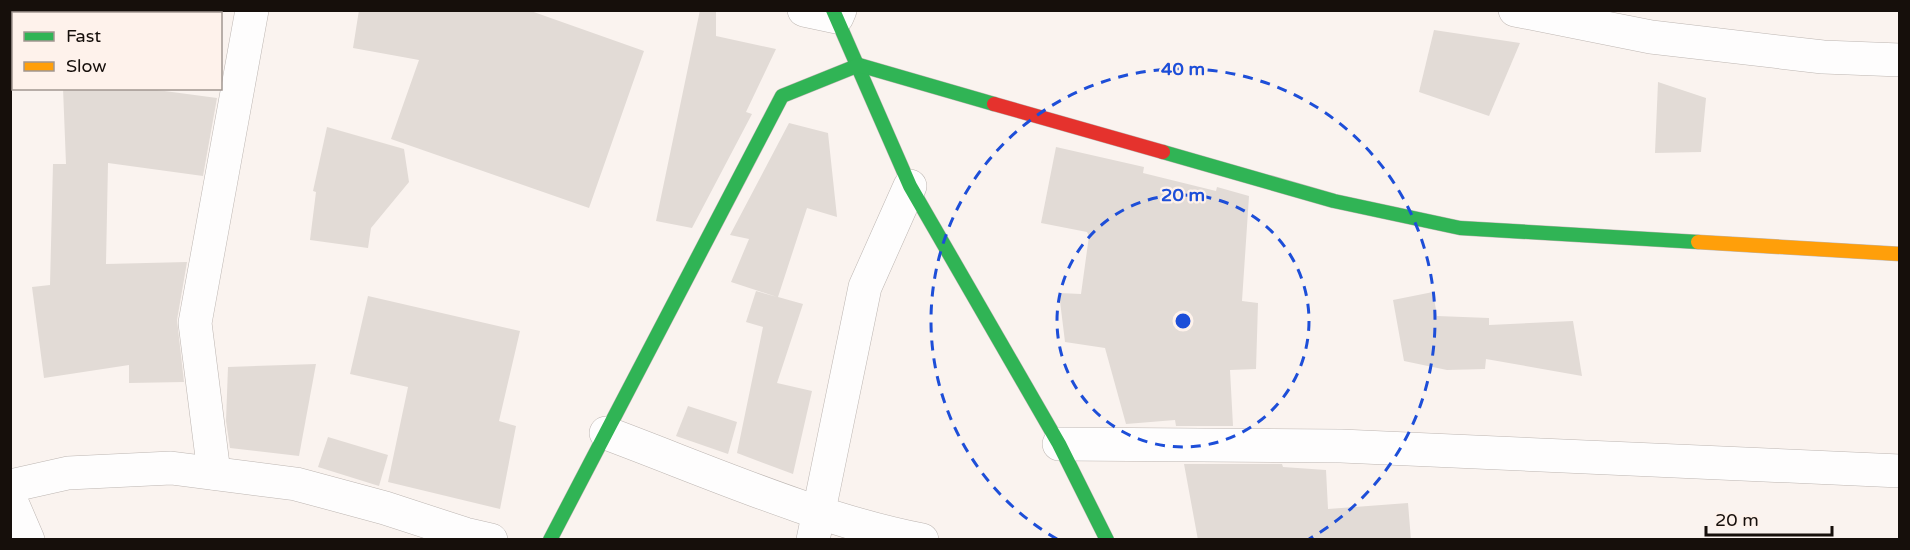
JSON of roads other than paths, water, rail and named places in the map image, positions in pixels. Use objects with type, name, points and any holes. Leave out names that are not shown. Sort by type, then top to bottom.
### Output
[{"type":"street","points":[[214,473],[195,322],[252,10]]},
{"type":"street","points":[[804,10],[837,13],[910,186],[1059,444],[1107,540]]},
{"type":"street","points":[[1515,10],[1651,37],[1823,57],[1899,60]]},
{"type":"street","points":[[550,540],[782,96],[859,66],[1334,201],[1460,228],[1899,254]]},
{"type":"street","points":[[815,525],[865,286],[910,186]]},
{"type":"street","points":[[606,433],[815,525],[922,540]]},
{"type":"street","points":[[1059,444],[1341,446],[1899,471]]},
{"type":"street","points":[[10,486],[68,473],[171,468],[296,484],[491,540]]},
{"type":"street","points":[[10,498],[28,540]]}]
